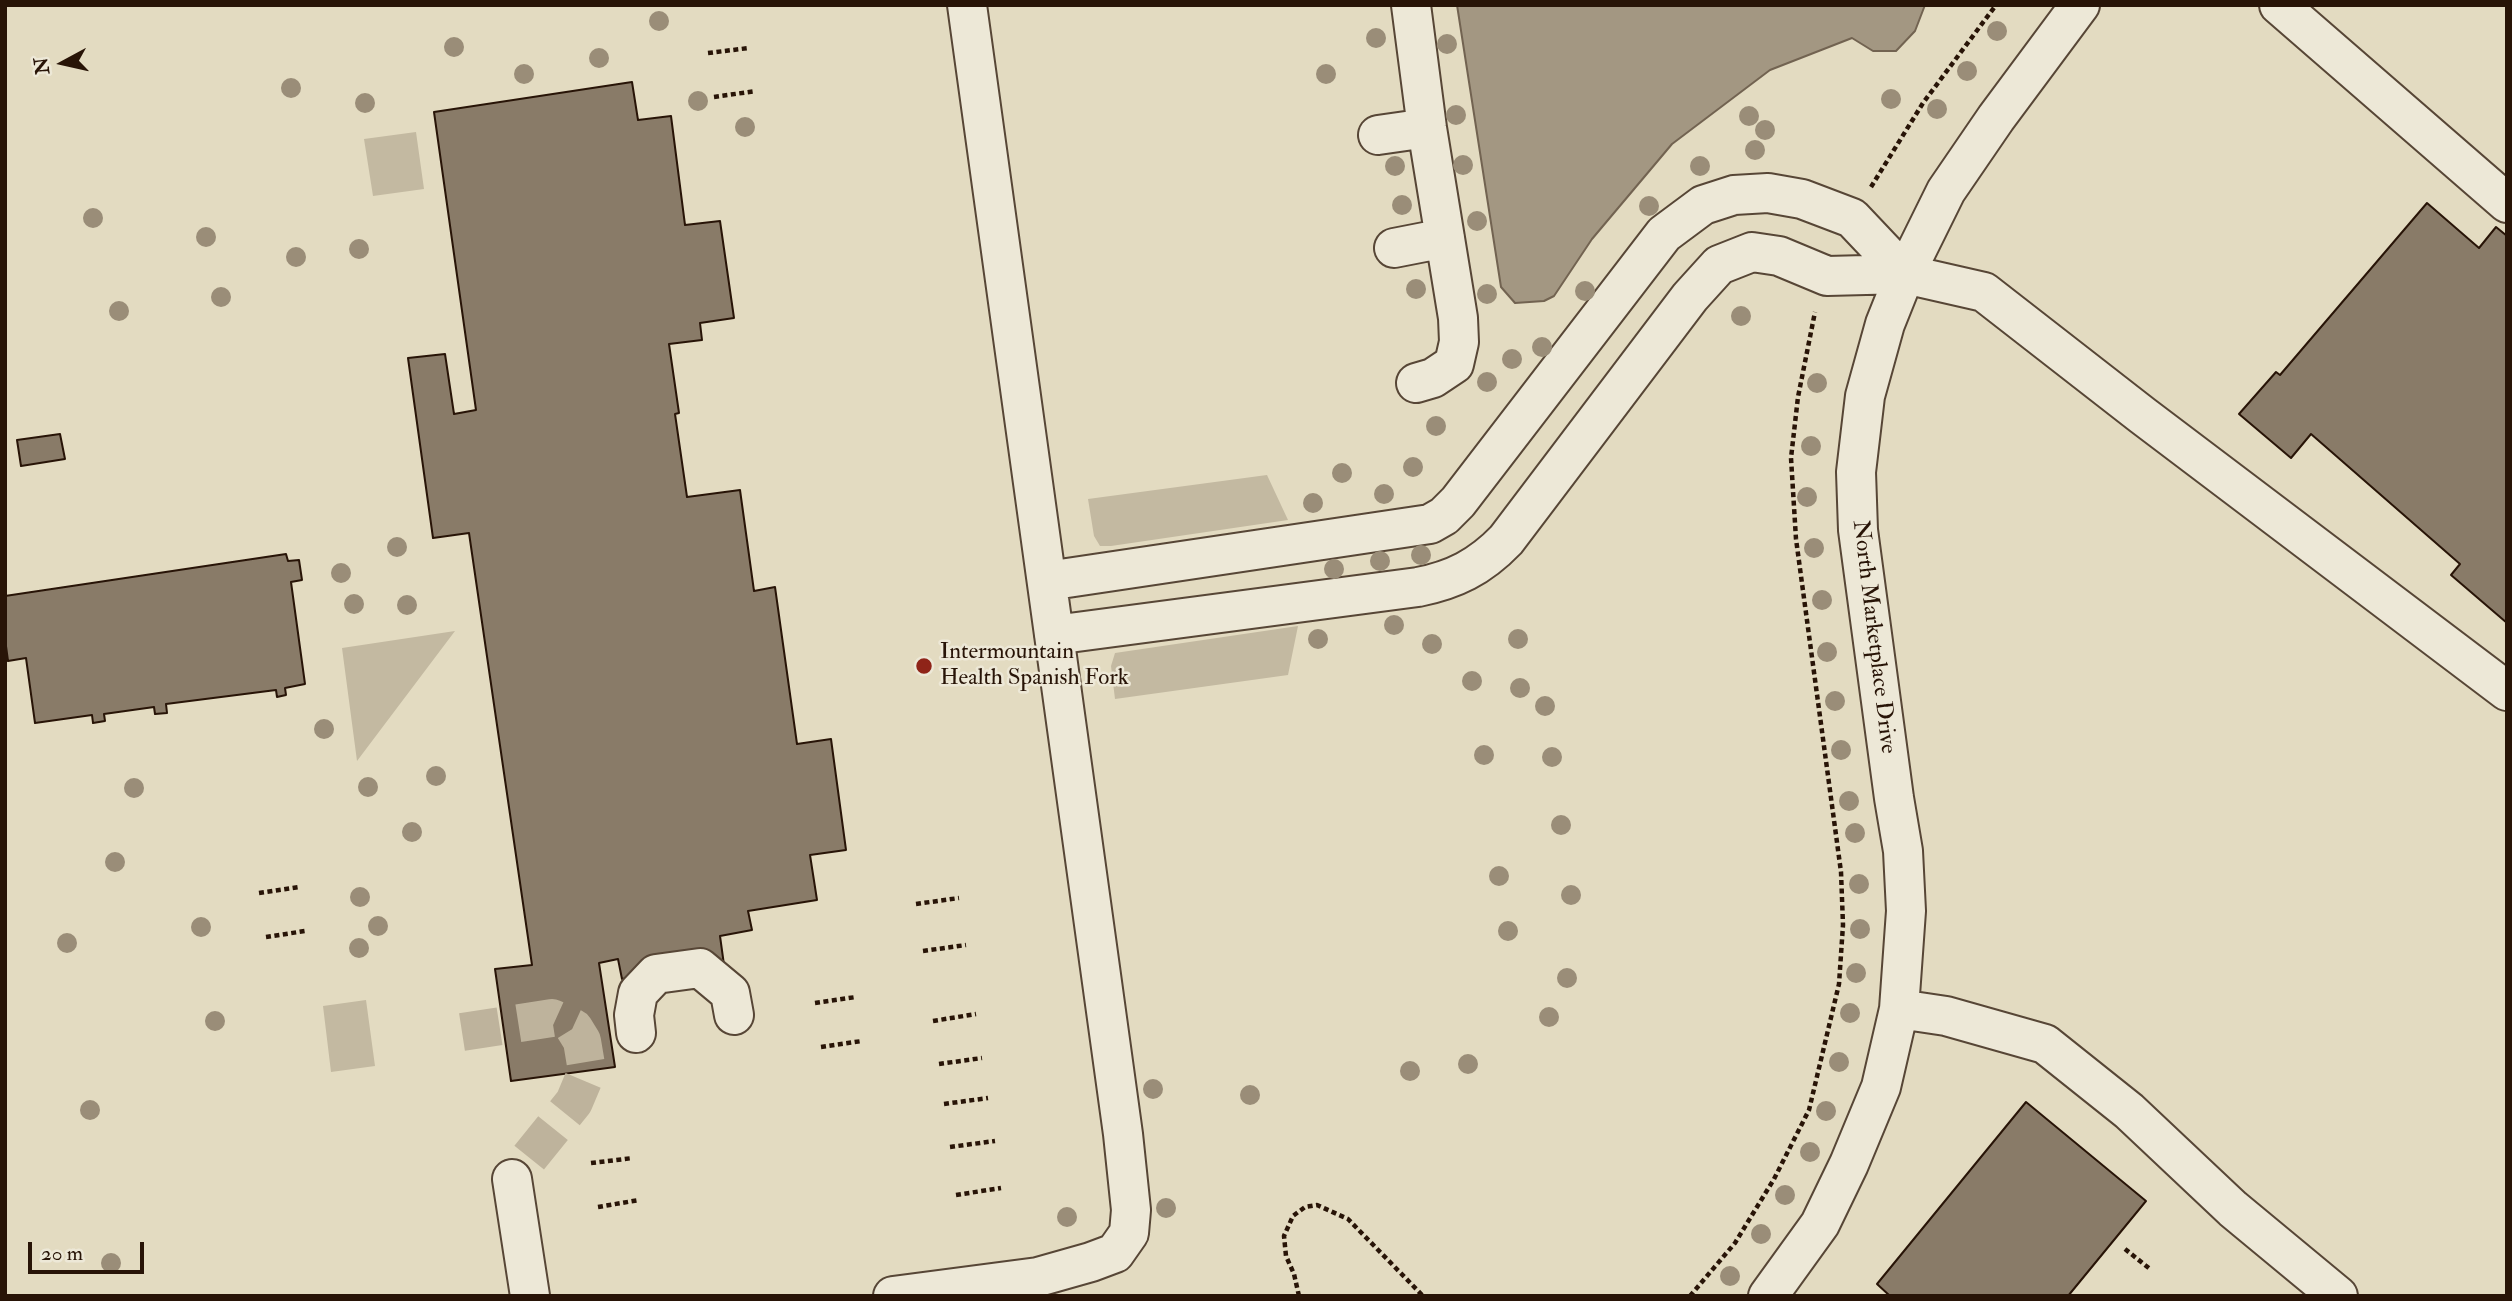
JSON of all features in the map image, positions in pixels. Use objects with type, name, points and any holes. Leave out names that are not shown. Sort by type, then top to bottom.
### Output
[{"type":"street","points":[[894,1296],[1038,1277],[1091,1262],[1115,1253],[1129,1233],[1131,1210],[1123,1134],[967,5]]},
{"type":"street","points":[[1411,5],[1427,128],[1458,318],[1459,342],[1454,364],[1433,378],[1416,383]]},
{"type":"street","name":"North Marketplace Drive","points":[[1768,1296],[1819,1224],[1849,1164],[1881,1087],[1899,1009],[1906,911],[1903,851],[1858,530],[1856,472],[1865,396],[1885,324],[1905,274],[1945,191],[2080,5]]},
{"type":"street","points":[[2279,5],[2507,203]]},
{"type":"street","points":[[1378,135],[1427,128]]},
{"type":"street","points":[[1047,581],[1430,524],[1444,516],[1458,502],[1664,234],[1703,205],[1734,195],[1769,193],[1802,199],[1852,218],[1905,274]]},
{"type":"street","points":[[1394,248],[1445,237]]},
{"type":"street","points":[[1054,635],[1418,587],[1460,575],[1485,560],[1506,540],[1690,297],[1719,265],[1752,252],[1779,256],[1827,276],[1905,274],[1984,292],[2507,691]]},
{"type":"street","points":[[1430,524],[1460,575]]},
{"type":"street","points":[[636,1033],[634,1015],[638,993],[656,974],[700,968],[730,993],[734,1015]]},
{"type":"street","points":[[1899,1009],[1946,1016],[2045,1044],[2129,1111],[2233,1209],[2338,1296]]},
{"type":"street","points":[[512,1178],[530,1296]]},
{"type":"path","points":[[1866,194],[1923,103],[1996,5]]},
{"type":"path","points":[[708,53],[749,48]]},
{"type":"path","points":[[714,97],[756,91]]},
{"type":"path","points":[[1690,1296],[1735,1243],[1774,1179],[1809,1110],[1839,984],[1843,925],[1841,872],[1796,540],[1791,458],[1798,397],[1816,305]]},
{"type":"path","points":[[260,893],[299,887]]},
{"type":"path","points":[[916,904],[959,898]]},
{"type":"path","points":[[266,937],[305,931]]},
{"type":"path","points":[[923,951],[966,945]]},
{"type":"path","points":[[815,1003],[856,997]]},
{"type":"path","points":[[933,1021],[976,1014]]},
{"type":"path","points":[[821,1047],[862,1041]]},
{"type":"path","points":[[939,1064],[982,1058]]},
{"type":"path","points":[[944,1104],[988,1098]]},
{"type":"path","points":[[950,1147],[995,1140]]},
{"type":"path","points":[[591,1163],[633,1158]]},
{"type":"path","points":[[956,1195],[1001,1188]]},
{"type":"path","points":[[598,1207],[639,1200]]},
{"type":"path","points":[[1298,1296],[1294,1274],[1286,1256],[1284,1236],[1293,1216],[1305,1207],[1317,1205],[1348,1219],[1423,1296]]},
{"type":"path","points":[[2125,1249],[2150,1269]]},
{"type":"shaded area","points":[[1457,5],[1925,5],[1915,31],[1896,51],[1873,51],[1852,38],[1770,70],[1672,144],[1592,239],[1554,296],[1544,301],[1515,303],[1501,287]]},
{"type":"shaded area","points":[[416,132],[424,189],[373,196],[364,139]]},
{"type":"shaded area","points":[[1267,475],[1288,520],[1111,546],[1100,546],[1094,536],[1088,499]]},
{"type":"shaded area","points":[[1298,626],[1288,675],[1115,699],[1111,666],[1115,653]]},
{"type":"shaded area","points":[[455,631],[357,761],[342,648]]},
{"type":"shaded area","points":[[366,1000],[375,1066],[331,1072],[323,1006]]},
{"type":"building","points":[[632,82],[638,120],[671,116],[685,225],[720,221],[734,318],[700,323],[702,340],[669,344],[679,413],[675,414],[687,497],[740,490],[754,591],[775,587],[797,744],[831,739],[846,850],[810,855],[817,900],[748,911],[752,930],[720,936],[724,965],[622,979],[618,959],[599,963],[615,1067],[511,1081],[495,969],[532,965],[469,533],[433,538],[408,358],[445,354],[454,414],[476,410],[434,112]]},
{"type":"building","points":[[2427,203],[2479,248],[2496,227],[2507,236],[2507,623],[2451,575],[2460,564],[2311,434],[2291,458],[2239,414],[2276,372],[2280,375]]},
{"type":"building","points":[[60,434],[65,459],[21,466],[17,440]]},
{"type":"building","points":[[286,554],[288,561],[299,560],[302,580],[291,582],[305,684],[285,688],[286,695],[277,697],[276,690],[166,704],[167,713],[155,714],[154,707],[104,714],[105,721],[93,723],[92,715],[35,723],[26,658],[8,661],[5,596]]},
{"type":"building","points":[[2026,1102],[2146,1201],[2068,1296],[1890,1296],[1877,1284]]},
{"type":"tunnel","points":[[462,1032],[552,1018],[574,1028],[582,1041],[587,1071],[574,1102],[512,1179]]},
{"type":"place","name":"Intermountain Health Spanish Fork","points":[[924,666]]}]
